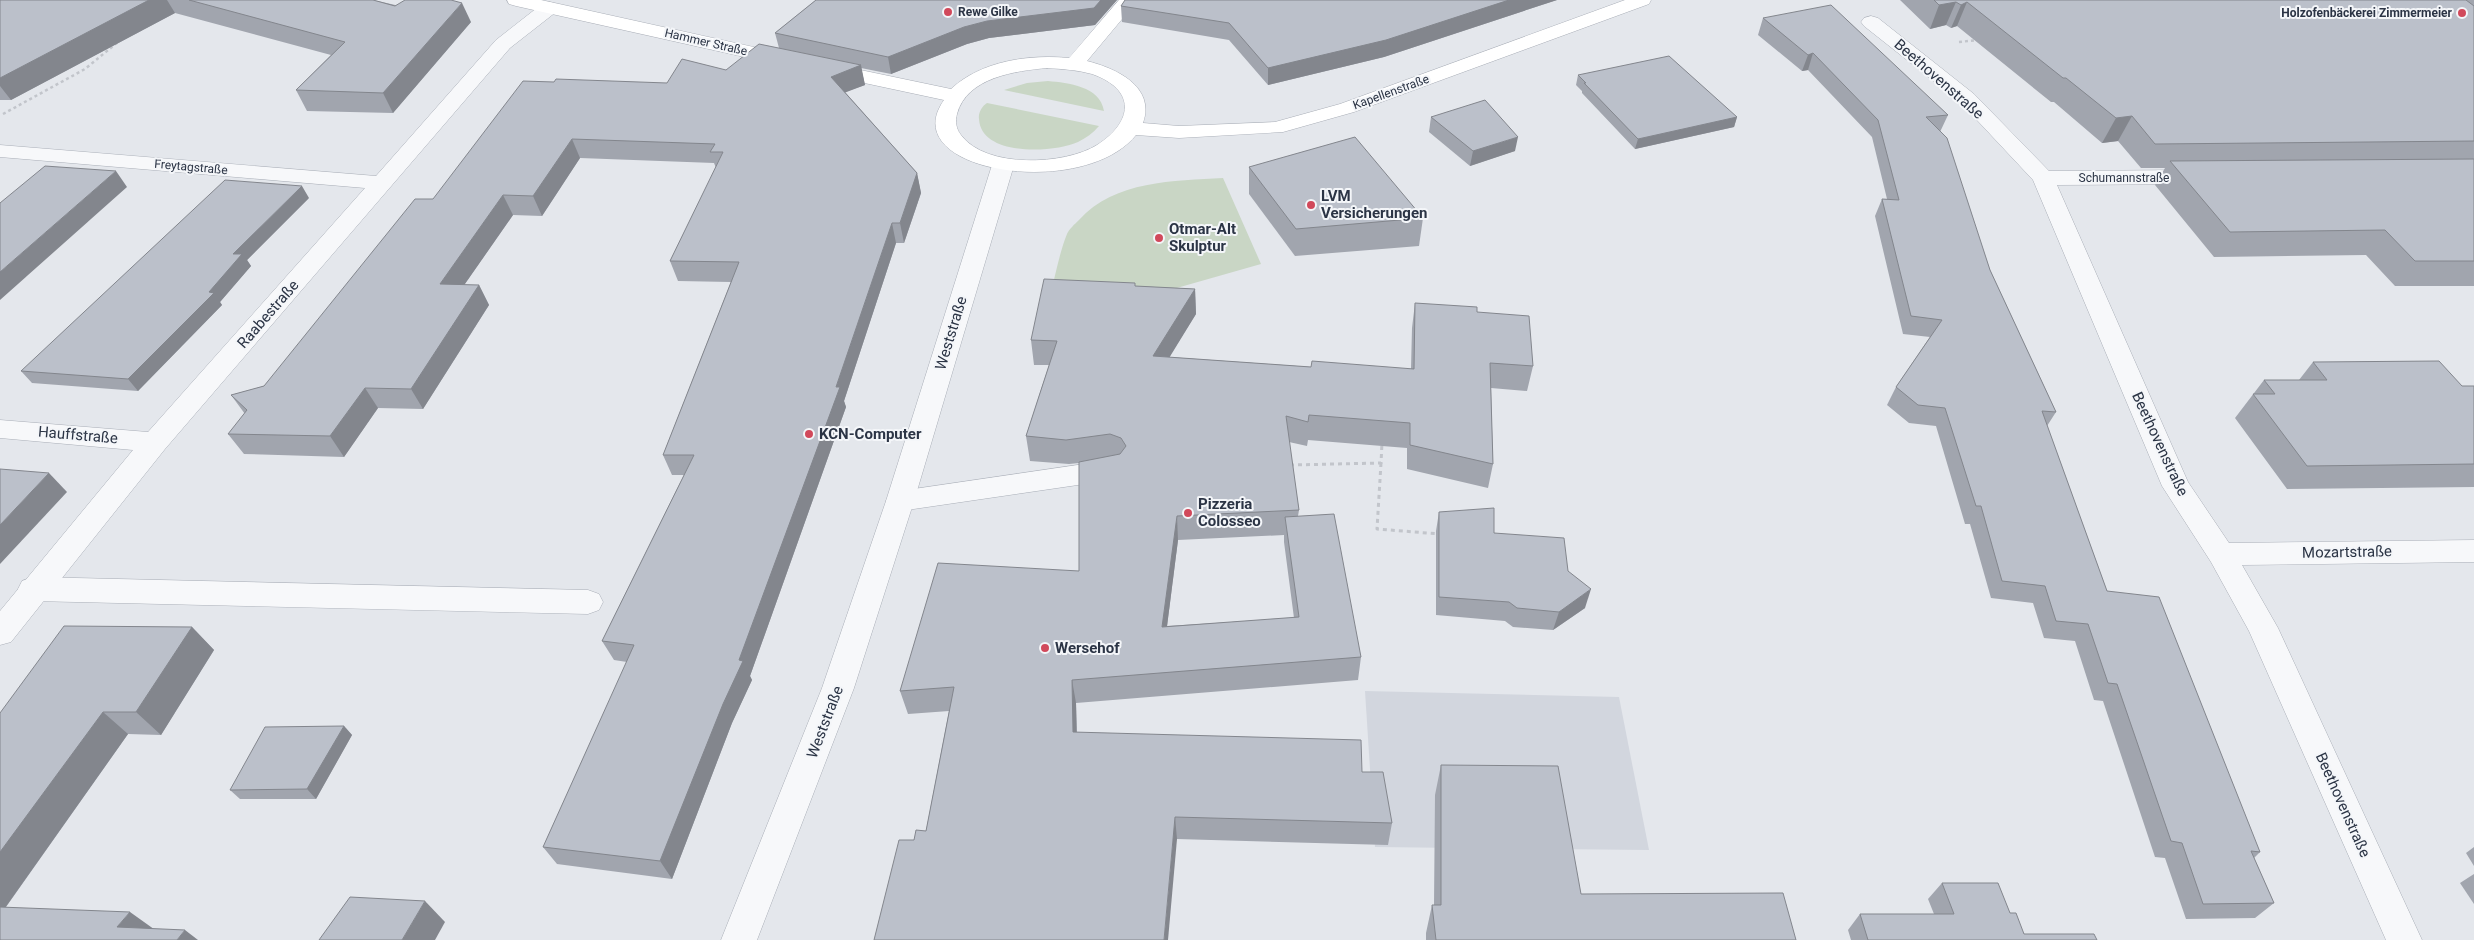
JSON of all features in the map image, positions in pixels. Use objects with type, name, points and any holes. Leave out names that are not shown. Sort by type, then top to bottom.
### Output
[{"type":"main road","name":"Hammer Straße","points":[[516,0],[955,96]]},
{"type":"main road","points":[[1075,63],[1129,0]]},
{"type":"main road","name":"Kapellenstraße","points":[[1130,128],[1180,132],[1276,128],[1347,108],[1642,0]]},
{"type":"main road","points":[[1047,62],[1075,63],[1100,70],[1121,81],[1133,95],[1136,112],[1130,128],[1115,144],[1092,156],[1064,164],[1033,167],[1003,165],[976,157],[958,144],[947,129],[946,112],[955,96],[971,82],[993,71],[1020,64],[1047,62]]},
{"type":"street","name":"Raabestraße","points":[[0,633],[33,589],[155,442],[502,44],[549,8]]},
{"type":"street","name":"Beethovenstraße","points":[[1872,22],[1967,98],[2043,178],[2176,486],[2220,554],[2263,628],[2404,940]]},
{"type":"street","name":"Freytagstraße","points":[[0,151],[382,183]]},
{"type":"street","name":"Weststraße","points":[[739,940],[838,688],[900,501],[1003,165]]},
{"type":"street","name":"Schumannstraße","points":[[2043,178],[2220,177]]},
{"type":"street","name":"Hauffstraße","points":[[0,429],[155,442]]},
{"type":"street","points":[[900,501],[1112,470]]},
{"type":"street","name":"Mozartstraße","points":[[2220,554],[2474,551]]},
{"type":"street","points":[[33,589],[588,602]]},
{"type":"path","points":[[0,115],[85,69],[122,39]]},
{"type":"path","points":[[1907,50],[1982,39]]},
{"type":"path","points":[[1382,435],[1378,529],[1442,534]]},
{"type":"path","points":[[1282,465],[1381,463]]},
{"type":"shaded area","points":[[1365,691],[1619,697],[1649,850],[1375,847]]},
{"type":"green space","points":[[1048,81],[1082,87],[1090,91],[1101,103],[1104,111],[1004,90],[1027,83]]},
{"type":"green space","points":[[987,103],[1099,126],[1084,139],[1067,146],[1037,150],[1005,146],[992,140],[983,131],[979,114]]},
{"type":"green space","points":[[1223,178],[1261,264],[1124,303],[1050,297],[1059,257],[1067,234],[1094,207],[1110,197],[1146,185]]},
{"type":"building","points":[[0,0],[149,0],[0,78]]},
{"type":"building","points":[[189,0],[373,0],[395,6],[405,0],[451,0],[462,3],[383,93],[296,90],[345,42]]},
{"type":"building","points":[[816,0],[1101,0],[1094,8],[987,21],[964,27],[888,57],[775,33]]},
{"type":"building","points":[[1125,0],[1509,0],[1386,40],[1268,68],[1229,23],[1121,6]]},
{"type":"building","points":[[1934,0],[2466,0],[2474,6],[2474,141],[2155,144],[2132,116],[2116,118],[1967,2],[1961,5],[1956,2],[1939,5]]},
{"type":"building","points":[[1831,5],[1948,115],[1926,117],[1947,138],[1990,270],[2056,412],[2042,411],[2107,591],[2159,597],[2260,852],[2251,851],[2274,903],[2203,904],[2182,843],[2171,841],[2117,684],[2108,683],[2088,624],[2056,621],[2045,586],[2002,581],[1981,506],[1976,506],[1945,408],[1918,405],[1896,387],[1942,320],[1911,316],[1882,199],[1899,200],[1878,120],[1813,53],[1808,55],[1763,18]]},
{"type":"building","points":[[759,44],[861,65],[831,77],[917,173],[900,223],[892,223],[836,387],[840,387],[739,660],[743,661],[723,704],[660,861],[543,847],[634,645],[602,641],[694,455],[663,455],[739,262],[670,261],[723,152],[710,152],[715,144],[572,139],[533,196],[503,195],[440,284],[479,285],[411,389],[365,388],[330,436],[228,434],[247,410],[231,395],[264,386],[415,199],[433,199],[523,81],[554,82],[556,79],[667,83],[682,59],[726,70]]},
{"type":"building","points":[[1669,56],[1737,117],[1638,139],[1578,75]]},
{"type":"building","points":[[1485,100],[1518,137],[1473,151],[1431,117]]},
{"type":"building","points":[[1355,137],[1423,218],[1296,229],[1249,167]]},
{"type":"building","points":[[2474,159],[2474,261],[2415,261],[2385,230],[2230,232],[2170,161]]},
{"type":"building","points":[[45,166],[116,171],[0,272],[0,203]]},
{"type":"building","points":[[225,180],[302,186],[233,254],[242,254],[209,292],[214,293],[128,379],[21,371]]},
{"type":"building","points":[[1044,279],[1135,283],[1135,286],[1195,289],[1153,356],[1311,367],[1312,361],[1414,369],[1415,303],[1477,307],[1477,312],[1529,316],[1533,366],[1490,363],[1493,464],[1410,445],[1410,423],[1309,415],[1308,422],[1286,416],[1299,510],[1177,516],[1162,627],[1299,617],[1285,517],[1334,514],[1361,657],[1072,680],[1073,732],[1361,740],[1362,772],[1383,772],[1392,823],[1175,817],[1164,940],[874,940],[899,840],[914,840],[916,830],[926,831],[954,687],[900,691],[938,563],[1079,571],[1079,462],[1120,454],[1126,446],[1121,438],[1110,434],[1066,440],[1026,436],[1057,341],[1031,340]]},
{"type":"building","points":[[2439,361],[2462,386],[2474,386],[2474,464],[2307,466],[2253,394],[2275,394],[2264,380],[2327,380],[2313,362]]},
{"type":"building","points":[[0,469],[49,473],[0,525]]},
{"type":"building","points":[[1494,508],[1494,533],[1564,538],[1568,571],[1591,589],[1559,612],[1517,608],[1509,602],[1439,597],[1439,512]]},
{"type":"building","points":[[64,626],[192,627],[136,712],[103,712],[0,852],[0,713]]},
{"type":"building","points":[[344,726],[307,789],[230,790],[265,727]]},
{"type":"building","points":[[1441,765],[1558,766],[1581,894],[1783,893],[1796,940],[1436,940],[1432,905],[1441,905]]},
{"type":"building","points":[[1942,883],[1998,883],[2010,913],[2016,913],[2024,934],[2094,934],[2097,940],[1868,940],[1860,914],[1954,914]]},
{"type":"building","points":[[350,897],[425,901],[402,940],[319,940]]},
{"type":"building","points":[[0,907],[130,912],[117,927],[185,930],[177,940],[0,940]]},
{"type":"place","name":"Rewe Gilke","points":[[948,12]]},
{"type":"place","name":"Holzofenbäckerei Zimmermeier","points":[[2462,13]]},
{"type":"place","name":"LVM Versicherungen","points":[[1311,205]]},
{"type":"place","name":"Otmar-Alt Skulptur","points":[[1159,238]]},
{"type":"place","name":"KCN-Computer","points":[[809,434]]},
{"type":"place","name":"Pizzeria Colosseo","points":[[1188,513]]},
{"type":"place","name":"Wersehof","points":[[1045,648]]}]
